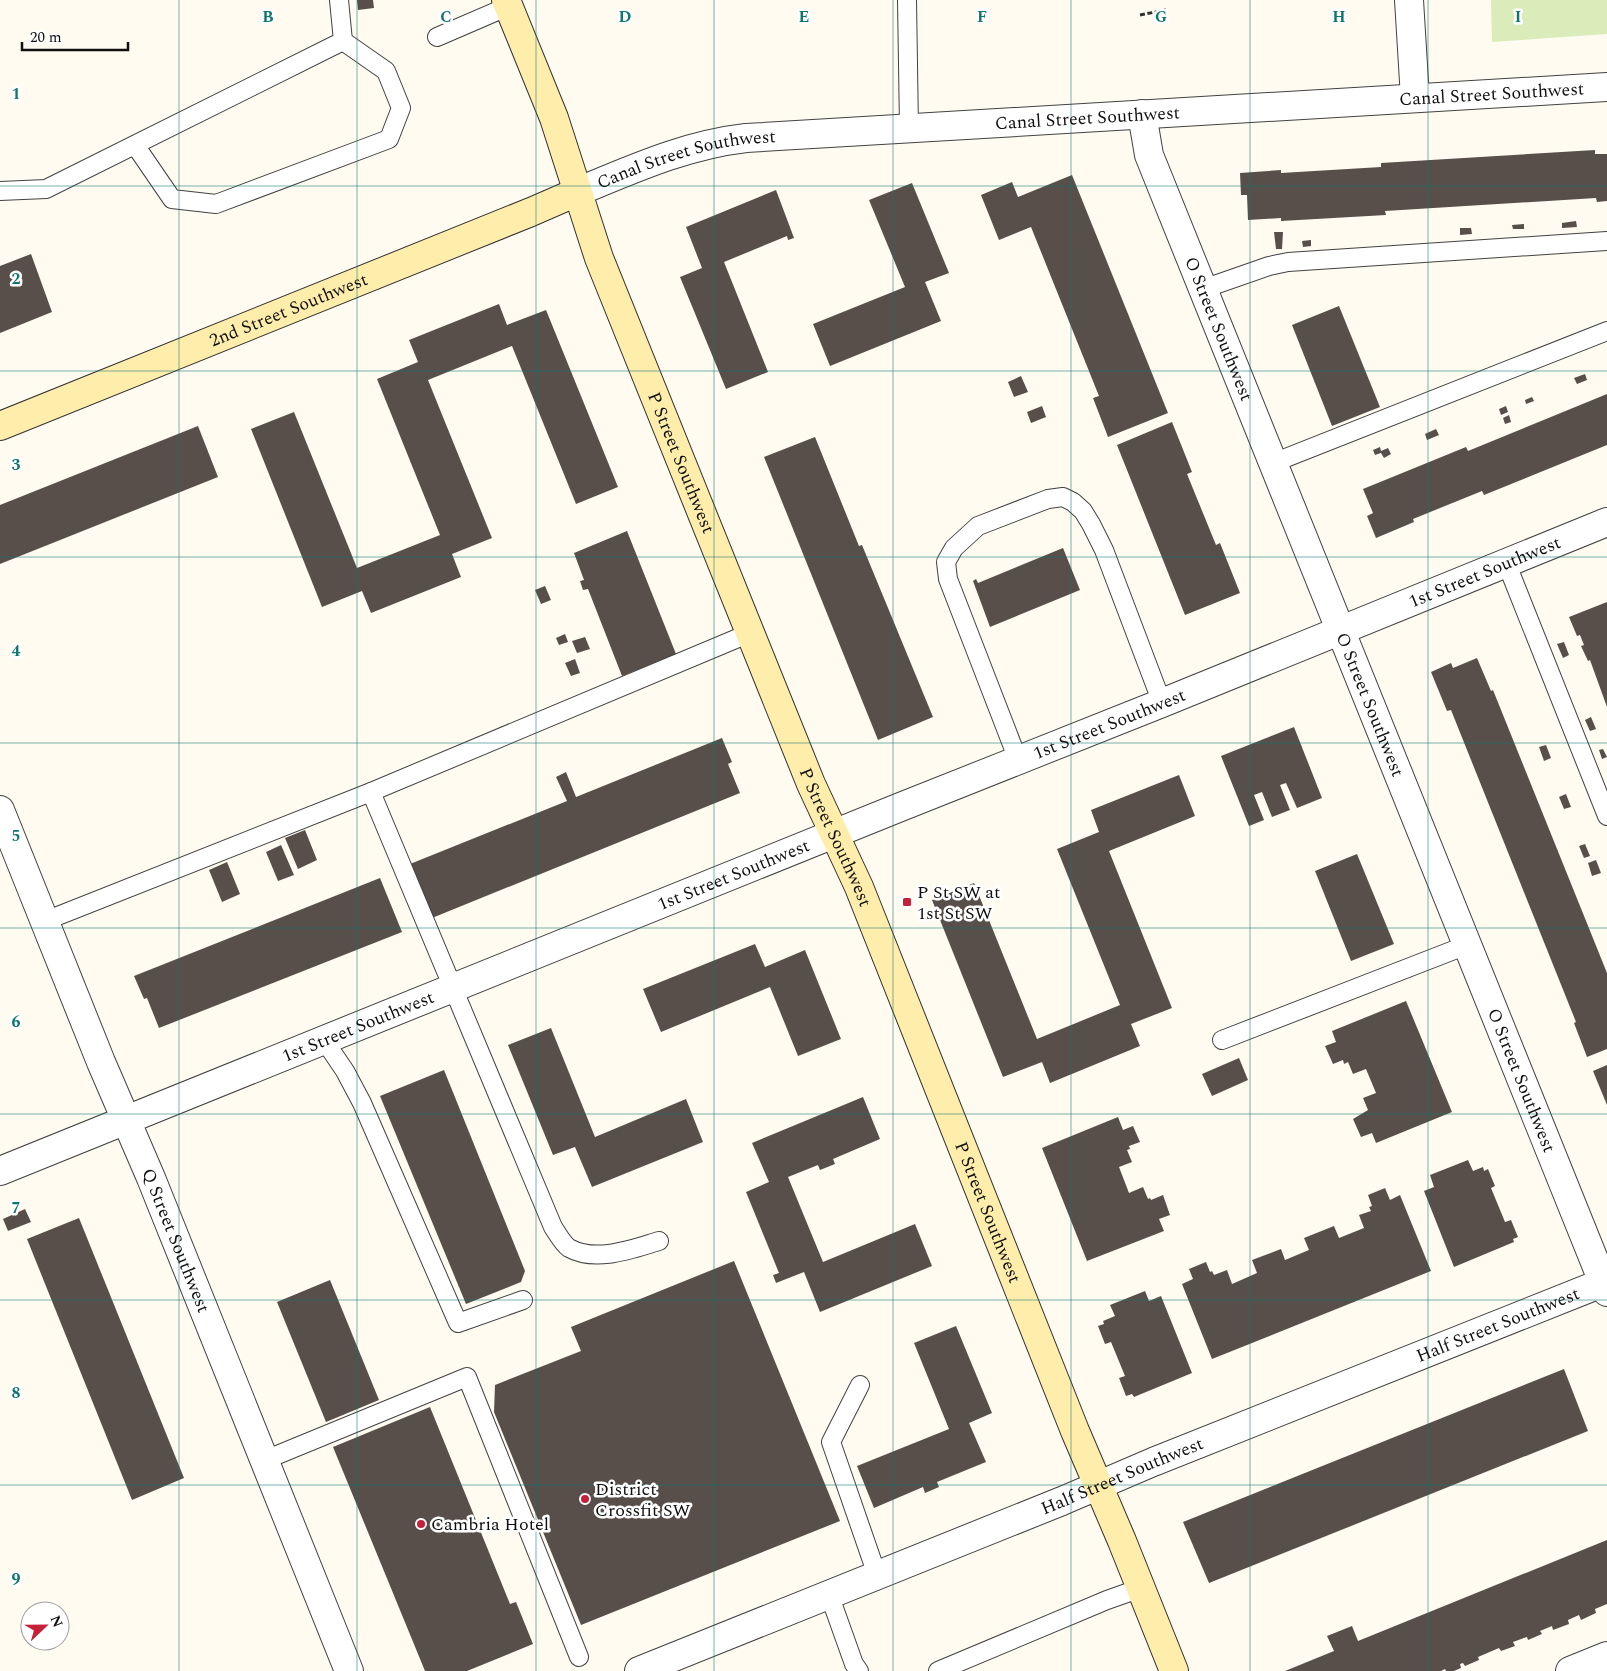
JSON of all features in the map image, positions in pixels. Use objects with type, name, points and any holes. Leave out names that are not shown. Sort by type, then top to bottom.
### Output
[{"type":"street","points":[[1408,0],[1415,98]]},
{"type":"street","name":"P Street Southwest","points":[[508,3],[554,118],[599,258],[811,784],[859,887],[1067,1412],[1099,1485],[1174,1671]]},
{"type":"street","name":"Canal Street Southwest","points":[[577,192],[675,152],[734,139],[1607,87]]},
{"type":"street","name":"O Street Southwest","points":[[1142,114],[1149,155],[1606,1285]]},
{"type":"street","name":"2nd Street Southwest","points":[[0,426],[577,192]]},
{"type":"street","name":"1st Street Southwest","points":[[0,1171],[1607,522]]},
{"type":"street","name":"Q Street Southwest","points":[[0,810],[349,1671]]},
{"type":"street","name":"Half Street Southwest","points":[[639,1671],[1153,1462],[1606,1285]]},
{"type":"street","points":[[1570,1671],[1607,1656]]},
{"type":"lane","points":[[135,144],[172,200],[216,204],[389,139],[401,108],[386,71],[344,41],[340,0]]},
{"type":"lane","points":[[907,0],[909,128]]},
{"type":"lane","points":[[437,37],[508,3]]},
{"type":"lane","points":[[0,191],[46,189],[344,41]]},
{"type":"lane","points":[[1203,289],[1269,266],[1288,262],[1607,241]]},
{"type":"lane","points":[[1272,463],[1607,331]]},
{"type":"lane","points":[[1018,760],[948,579],[946,562],[954,548],[978,526],[1048,499],[1063,497],[1074,502],[1091,524],[1104,550],[1162,703]]},
{"type":"lane","points":[[1506,562],[1607,816]]},
{"type":"lane","points":[[45,921],[371,792],[750,633]]},
{"type":"lane","points":[[371,792],[553,1227],[567,1247],[589,1256],[628,1250],[659,1241]]},
{"type":"lane","points":[[1222,1040],[1467,945]]},
{"type":"lane","points":[[324,1040],[345,1071],[362,1103],[458,1323],[523,1300]]},
{"type":"lane","points":[[265,1460],[467,1377],[579,1657]]},
{"type":"lane","points":[[860,1385],[831,1442],[877,1575]]},
{"type":"lane","points":[[938,1671],[1141,1588]]},
{"type":"lane","points":[[830,1594],[854,1664],[859,1671]]},
{"type":"path","points":[[1140,15],[1166,10]]},
{"type":"green space","points":[[1491,0],[1607,0],[1607,34],[1492,42]]},
{"type":"building","points":[[357,0],[373,0],[374,8],[358,10]]},
{"type":"building","points":[[1595,150],[1595,154],[1607,154],[1607,201],[1597,202],[1596,198],[1385,211],[1386,215],[1281,221],[1281,218],[1248,220],[1247,195],[1241,195],[1240,173],[1281,170],[1281,173],[1381,167],[1381,163]]},
{"type":"building","points":[[1072,175],[1168,413],[1108,437],[1093,398],[1099,396],[1031,227],[999,240],[981,195],[1012,182],[1018,197]]},
{"type":"building","points":[[912,183],[949,273],[925,282],[941,321],[830,366],[813,324],[905,287],[869,200]]},
{"type":"building","points":[[776,190],[794,238],[788,240],[787,236],[724,262],[768,372],[726,389],[680,277],[702,268],[686,227]]},
{"type":"building","points":[[1576,221],[1577,227],[1562,228],[1562,223]]},
{"type":"building","points":[[1524,224],[1524,229],[1513,229],[1512,225]]},
{"type":"building","points":[[1460,228],[1471,228],[1472,234],[1460,235]]},
{"type":"building","points":[[1274,232],[1283,232],[1282,249],[1276,249]]},
{"type":"building","points":[[1311,240],[1311,246],[1303,247],[1302,241]]},
{"type":"building","points":[[31,254],[52,312],[0,333],[0,266]]},
{"type":"building","points":[[499,304],[507,325],[546,310],[618,487],[576,504],[512,346],[428,380],[492,538],[452,554],[461,577],[371,613],[362,591],[322,607],[251,429],[294,412],[357,568],[440,535],[377,379],[418,362],[409,340]]},
{"type":"building","points":[[1339,306],[1380,407],[1332,426],[1292,325]]},
{"type":"building","points":[[1585,374],[1587,380],[1577,384],[1574,378]]},
{"type":"building","points":[[1021,376],[1028,392],[1014,397],[1008,382]]},
{"type":"building","points":[[1607,394],[1607,445],[1484,495],[1482,491],[1413,519],[1414,522],[1376,538],[1367,516],[1373,513],[1363,489],[1466,447],[1468,451]]},
{"type":"building","points":[[1532,397],[1534,401],[1526,404],[1525,400]]},
{"type":"building","points":[[1042,406],[1046,417],[1031,423],[1027,412]]},
{"type":"building","points":[[1506,406],[1508,412],[1501,415],[1499,409]]},
{"type":"building","points":[[1509,415],[1511,422],[1505,424],[1503,418]]},
{"type":"building","points":[[1172,422],[1192,472],[1187,474],[1216,545],[1220,543],[1240,593],[1185,615],[1117,445]]},
{"type":"building","points":[[198,426],[218,477],[0,564],[0,505]]},
{"type":"building","points":[[1436,429],[1439,435],[1427,440],[1425,434]]},
{"type":"building","points":[[815,437],[859,546],[862,545],[933,717],[878,740],[764,457]]},
{"type":"building","points":[[1380,447],[1381,451],[1388,448],[1391,454],[1384,458],[1381,453],[1375,455],[1373,450]]},
{"type":"building","points":[[627,531],[676,654],[622,676],[588,589],[583,590],[580,581],[584,580],[574,553]]},
{"type":"building","points":[[1063,548],[1080,590],[990,627],[973,581],[976,579],[978,583]]},
{"type":"building","points":[[545,586],[551,600],[541,604],[535,590]]},
{"type":"building","points":[[1607,602],[1607,707],[1590,660],[1588,661],[1581,646],[1584,645],[1580,635],[1577,636],[1569,617]]},
{"type":"building","points":[[565,634],[568,642],[559,645],[556,638]]},
{"type":"building","points":[[585,637],[590,649],[577,653],[572,641]]},
{"type":"building","points":[[1564,642],[1569,655],[1563,658],[1557,644]]},
{"type":"building","points":[[1477,658],[1491,691],[1493,690],[1607,973],[1607,1049],[1587,1057],[1574,1023],[1576,1022],[1451,710],[1447,711],[1431,672],[1451,663],[1453,668]]},
{"type":"building","points":[[575,659],[580,673],[571,676],[565,663]]},
{"type":"building","points":[[1591,717],[1596,729],[1590,731],[1585,720]]},
{"type":"building","points":[[1294,727],[1322,798],[1297,808],[1286,783],[1280,785],[1290,810],[1272,817],[1262,792],[1254,795],[1264,820],[1249,826],[1221,756]]},
{"type":"building","points":[[722,738],[732,762],[728,764],[740,793],[432,918],[410,864],[567,801],[556,777],[566,772],[576,797]]},
{"type":"building","points":[[1546,745],[1551,758],[1544,761],[1539,747]]},
{"type":"building","points":[[1603,749],[1607,757],[1602,759],[1599,750]]},
{"type":"building","points":[[1179,775],[1195,816],[1109,851],[1172,1008],[1131,1024],[1140,1046],[1050,1083],[1042,1062],[1003,1077],[932,900],[974,883],[1037,1039],[1120,1005],[1057,849],[1099,832],[1091,810]]},
{"type":"building","points":[[1566,794],[1571,807],[1564,809],[1559,797]]},
{"type":"building","points":[[305,830],[317,860],[298,869],[285,838]]},
{"type":"building","points":[[1585,844],[1590,856],[1584,858],[1579,846]]},
{"type":"building","points":[[281,845],[294,875],[278,881],[266,852]]},
{"type":"building","points":[[1357,854],[1394,944],[1351,961],[1315,871]]},
{"type":"building","points":[[1596,860],[1601,873],[1592,876],[1588,863]]},
{"type":"building","points":[[227,862],[240,894],[222,902],[209,870]]},
{"type":"building","points":[[380,878],[402,932],[159,1028],[147,998],[144,999],[134,976]]},
{"type":"building","points":[[755,944],[765,967],[805,950],[841,1039],[798,1056],[770,987],[661,1032],[643,989]]},
{"type":"building","points":[[1406,1001],[1452,1112],[1376,1143],[1372,1133],[1361,1137],[1353,1119],[1368,1110],[1363,1098],[1376,1093],[1366,1069],[1353,1074],[1348,1062],[1344,1064],[1343,1060],[1333,1064],[1325,1046],[1336,1042],[1332,1031]]},
{"type":"building","points":[[551,1028],[595,1137],[686,1099],[703,1142],[592,1187],[575,1147],[553,1155],[508,1045]]},
{"type":"building","points":[[1239,1058],[1248,1080],[1212,1096],[1202,1074]]},
{"type":"building","points":[[1607,1065],[1607,1105],[1593,1071]]},
{"type":"building","points":[[444,1070],[525,1271],[521,1282],[466,1304],[380,1096]]},
{"type":"building","points":[[863,1097],[880,1139],[833,1159],[835,1164],[820,1170],[818,1165],[788,1177],[823,1262],[915,1224],[932,1266],[820,1312],[804,1272],[776,1283],[773,1275],[779,1273],[746,1192],[769,1182],[752,1143]]},
{"type":"building","points":[[1118,1117],[1123,1130],[1133,1126],[1140,1142],[1129,1146],[1130,1149],[1127,1150],[1132,1162],[1119,1167],[1129,1193],[1143,1187],[1148,1199],[1150,1198],[1151,1200],[1163,1195],[1170,1215],[1159,1219],[1164,1231],[1087,1261],[1042,1148]]},
{"type":"building","points":[[1468,1160],[1473,1171],[1483,1167],[1484,1171],[1488,1169],[1495,1186],[1491,1188],[1505,1222],[1511,1220],[1518,1237],[1513,1239],[1514,1242],[1454,1267],[1424,1191],[1434,1187],[1430,1175]]},
{"type":"building","points":[[1385,1188],[1390,1200],[1400,1195],[1431,1271],[1212,1359],[1182,1284],[1193,1279],[1189,1269],[1206,1262],[1210,1272],[1212,1271],[1214,1275],[1227,1270],[1232,1284],[1257,1273],[1252,1260],[1281,1249],[1285,1260],[1309,1250],[1304,1238],[1334,1226],[1339,1238],[1364,1228],[1359,1215],[1371,1211],[1369,1207],[1372,1206],[1368,1195]]},
{"type":"building","points":[[25,1209],[31,1222],[8,1231],[3,1219]]},
{"type":"building","points":[[79,1218],[184,1478],[132,1500],[27,1239]]},
{"type":"building","points":[[734,1261],[840,1521],[581,1625],[494,1412],[495,1385],[581,1351],[571,1327]]},
{"type":"building","points":[[330,1280],[379,1400],[326,1422],[277,1302]]},
{"type":"building","points":[[1145,1291],[1149,1301],[1161,1296],[1192,1373],[1134,1397],[1132,1394],[1126,1396],[1119,1378],[1125,1376],[1111,1342],[1105,1344],[1098,1326],[1104,1324],[1103,1321],[1115,1316],[1110,1305]]},
{"type":"building","points":[[956,1326],[992,1413],[969,1423],[986,1462],[937,1482],[939,1487],[925,1493],[923,1487],[874,1508],[857,1466],[949,1429],[914,1343]]},
{"type":"building","points":[[1564,1369],[1588,1431],[1209,1583],[1183,1522]]},
{"type":"building","name":"Cambria Hotel","points":[[430,1407],[510,1604],[516,1602],[533,1644],[467,1671],[425,1671],[333,1447]]},
{"type":"building","points":[[1607,1540],[1607,1604],[1595,1609],[1596,1613],[1581,1620],[1579,1615],[1568,1620],[1569,1624],[1553,1630],[1552,1626],[1540,1631],[1542,1634],[1528,1640],[1527,1637],[1513,1642],[1515,1646],[1501,1651],[1499,1648],[1478,1657],[1479,1660],[1465,1666],[1463,1663],[1460,1664],[1461,1668],[1454,1671],[1446,1671],[1445,1669],[1441,1671],[1285,1671],[1334,1651],[1327,1636],[1352,1626],[1358,1641]]},
{"type":"place","name":"P St SW at 1st St SW","points":[[907,902]]},
{"type":"place","name":"District Crossfit SW","points":[[585,1499]]},
{"type":"place","name":"Cambria Hotel","points":[[421,1524]]}]
